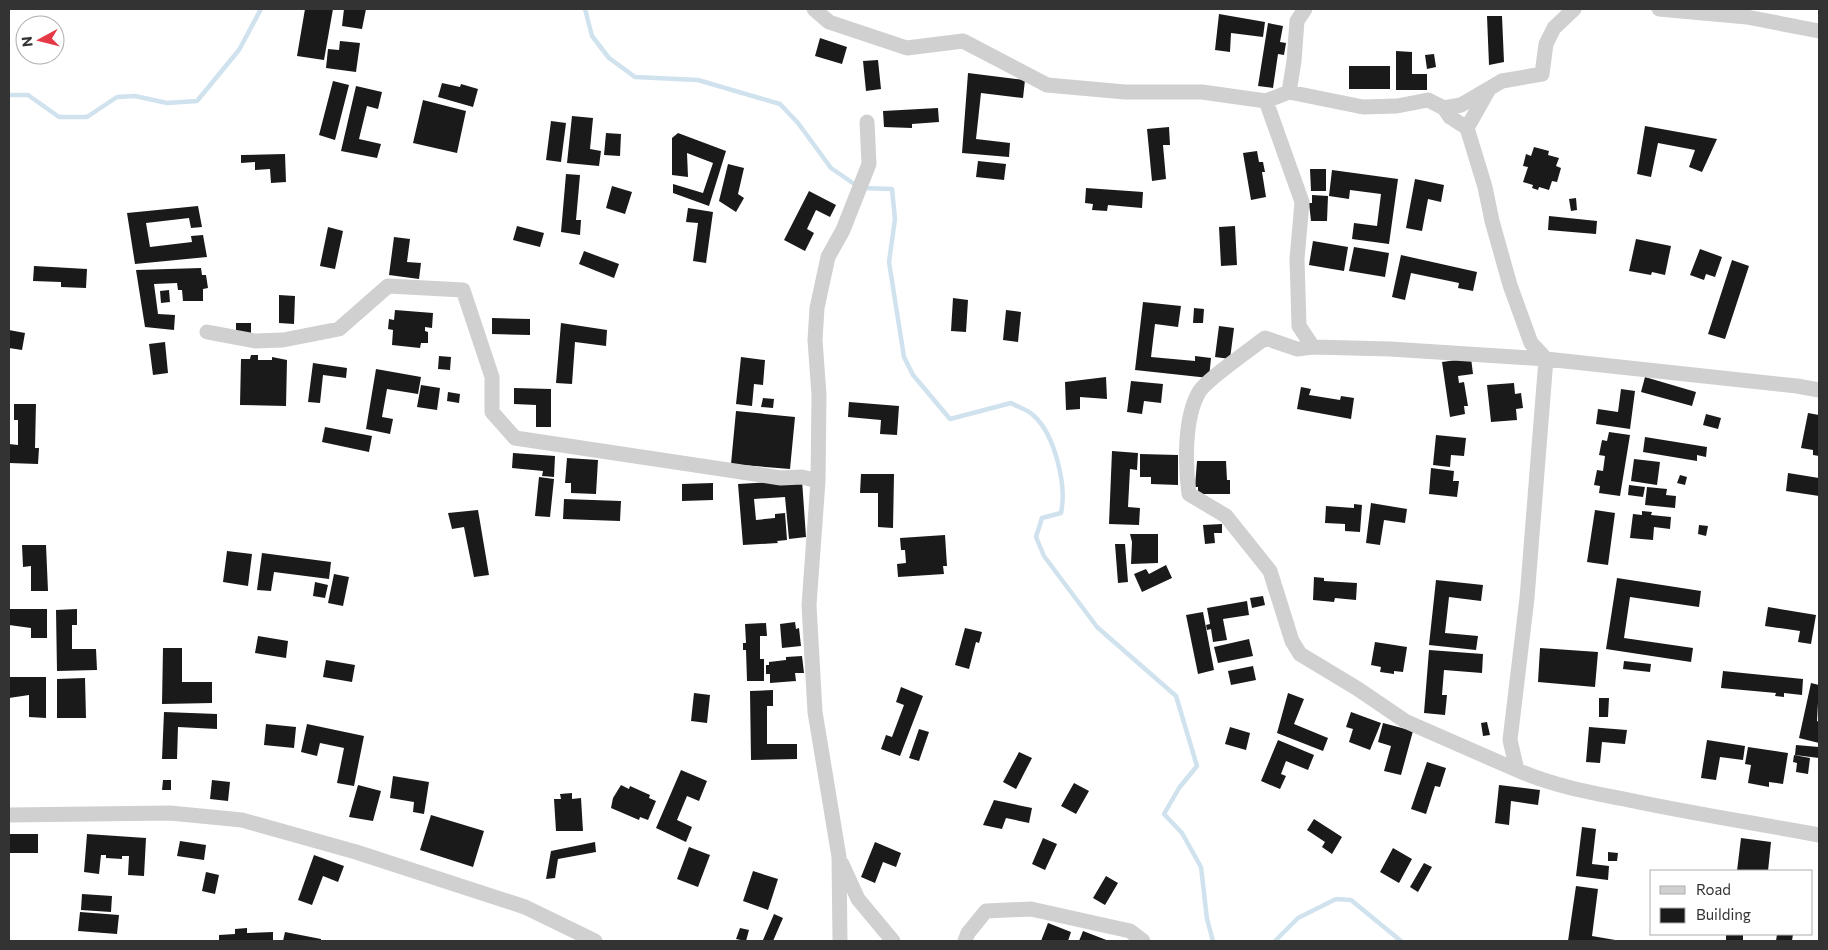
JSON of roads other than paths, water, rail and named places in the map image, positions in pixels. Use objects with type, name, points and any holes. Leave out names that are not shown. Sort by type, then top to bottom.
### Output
[{"type":"street","points":[[814,9],[829,22],[907,48],[963,41],[1047,85],[1125,92],[1202,92],[1266,101],[1289,92],[1363,107],[1398,106],[1428,100],[1444,108],[1450,116],[1467,128]]},
{"type":"street","points":[[1289,92],[1297,21],[1305,9]]},
{"type":"street","points":[[1444,108],[1461,105],[1502,81],[1542,74],[1546,44],[1554,28],[1574,9]]},
{"type":"street","points":[[1659,9],[1747,17],[1819,31]]},
{"type":"street","points":[[1467,128],[1490,88]]},
{"type":"street","points":[[1266,101],[1302,202],[1296,259],[1299,326],[1313,347]]},
{"type":"street","points":[[1461,105],[1485,187],[1492,221],[1510,285],[1531,343],[1546,359],[1527,598],[1510,740],[1517,770]]},
{"type":"street","points":[[840,941],[839,857],[815,712],[809,605],[818,481],[819,395],[814,340],[817,308],[828,258],[843,230],[869,164],[867,122]]},
{"type":"street","points":[[208,332],[255,341],[309,336],[339,329],[388,286],[463,290],[492,378],[492,412],[516,438],[780,478],[802,477],[818,481]]},
{"type":"street","points":[[1819,390],[1546,359],[1390,349],[1313,347],[1297,349],[1265,338],[1200,390],[1190,415],[1185,466],[1189,494],[1226,516],[1270,571],[1292,642],[1300,654],[1358,689],[1405,721],[1545,782],[1680,811],[1819,835]]},
{"type":"street","points":[[9,815],[170,813],[242,820],[356,852],[525,907],[595,941]]},
{"type":"street","points":[[839,857],[858,899],[893,941]]},
{"type":"street","points":[[965,941],[968,933],[986,911],[1031,910],[1102,923],[1130,931],[1143,941]]},
{"type":"waterway","points":[[9,95],[28,95],[59,117],[87,117],[117,97],[135,96],[167,103],[197,101],[239,50],[261,9]]},
{"type":"waterway","points":[[585,9],[592,36],[609,58],[635,77],[698,80],[780,104],[798,123],[831,168],[860,188],[892,189],[895,219],[889,262],[904,357],[913,375],[950,419],[1011,403],[1034,416],[1048,435],[1061,475],[1061,513],[1042,518],[1036,537],[1044,556],[1097,627],[1176,696],[1197,766],[1179,788],[1164,814],[1182,833],[1201,867],[1207,919],[1213,941]]},
{"type":"waterway","points":[[1275,941],[1298,918],[1336,899],[1351,900],[1401,941]]}]
